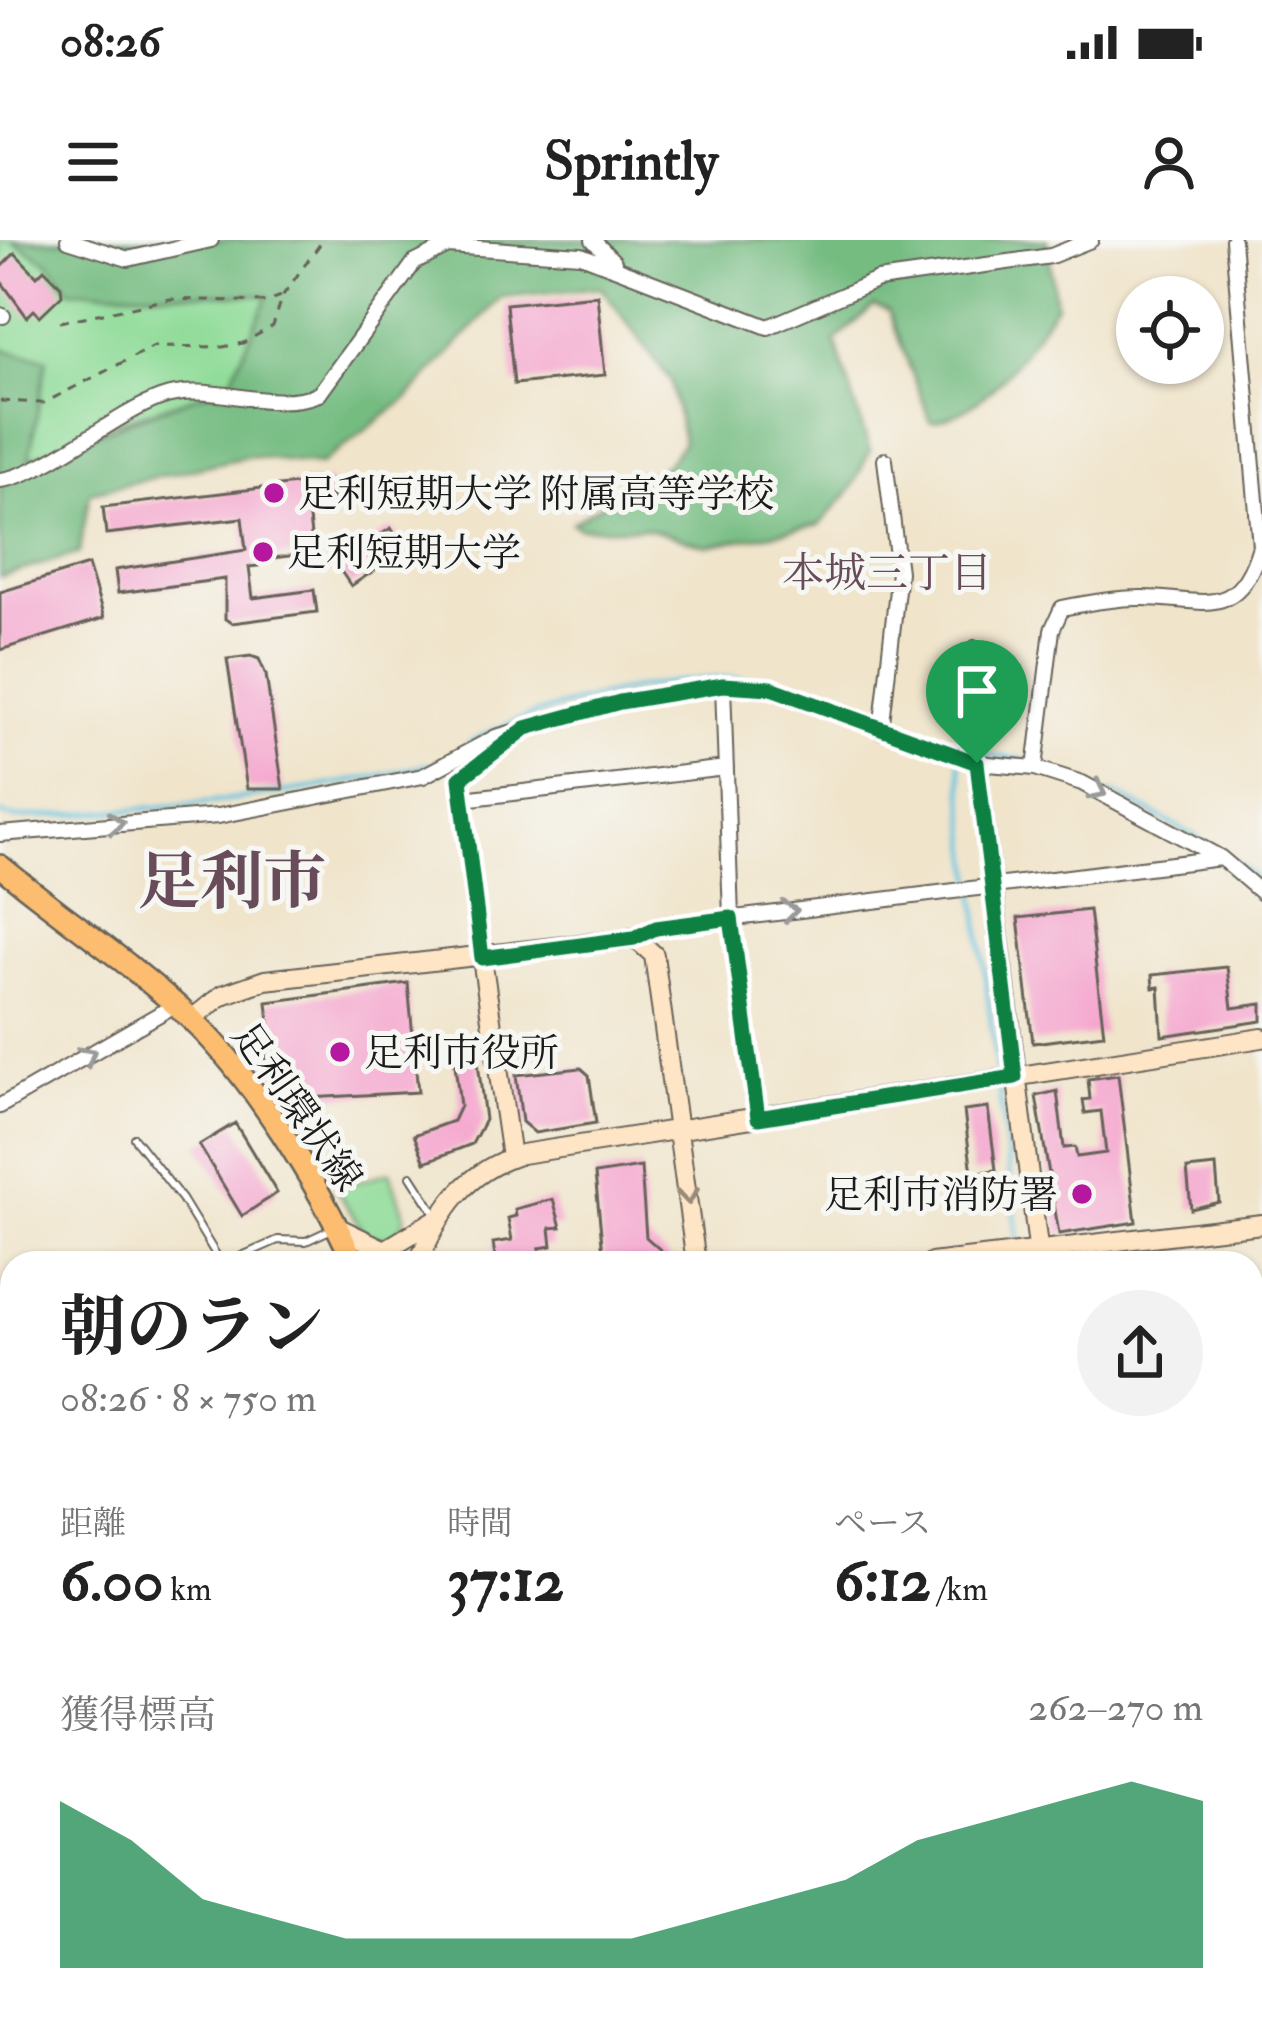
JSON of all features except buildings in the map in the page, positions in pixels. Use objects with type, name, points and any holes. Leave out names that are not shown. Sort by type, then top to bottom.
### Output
[{"type":"main road","name":"足利環状線","points":[[0,866],[184,1012],[254,1095],[348,1251]]},
{"type":"street","points":[[68,240],[94,253],[128,259],[212,240]]},
{"type":"street","points":[[593,240],[617,266]]},
{"type":"street","points":[[0,480],[162,398],[204,394],[264,403],[319,394],[414,262],[448,246],[538,248],[617,266],[768,327],[878,280],[1051,256],[1090,240]]},
{"type":"street","points":[[1035,767],[1052,630],[1062,608],[1144,597],[1212,604],[1236,593],[1253,571],[1260,546],[1233,240]]},
{"type":"street","points":[[881,731],[899,572],[885,460]]},
{"type":"street","points":[[723,685],[731,918],[758,1118]]},
{"type":"street","points":[[0,834],[218,816],[422,776],[496,737],[620,702],[723,685],[771,688],[977,763],[1035,767],[1082,783],[1221,858],[1262,893]]},
{"type":"street","points":[[511,1157],[460,779],[526,728]]},
{"type":"street","points":[[977,763],[1038,1251]]},
{"type":"street","points":[[463,799],[726,768]]},
{"type":"street","points":[[0,1106],[184,1012],[265,980],[482,958],[634,938],[656,928],[1221,858]]},
{"type":"street","points":[[634,938],[654,955],[694,1251]]},
{"type":"street","points":[[424,1251],[439,1218],[467,1182],[511,1157],[1262,1038]]},
{"type":"street","points":[[337,1227],[386,1250],[439,1218]]},
{"type":"street","points":[[1080,1251],[1262,1224]]},
{"type":"lane","points":[[974,644],[977,763]]},
{"type":"lane","points":[[134,1138],[216,1251]]},
{"type":"lane","points":[[411,1176],[439,1218]]},
{"type":"lane","points":[[252,1251],[278,1240],[306,1241],[337,1227]]},
{"type":"path","points":[[0,401],[44,403],[166,343],[203,348],[243,344],[273,326],[283,295],[322,240]]},
{"type":"path","points":[[60,322],[170,299],[202,296],[266,302],[283,295]]},
{"type":"green space","points":[[0,240],[611,240],[460,258],[330,383],[204,394],[108,425],[0,476]]},
{"type":"green space","points":[[11,240],[1047,240],[1056,305],[988,392],[952,416],[931,422],[888,311],[874,306],[835,341],[870,451],[850,491],[819,525],[707,546],[645,528],[580,528],[572,523],[668,463],[683,442],[671,381],[601,287],[501,297],[408,398],[321,464],[250,456],[90,492],[79,553],[0,577],[0,349],[47,359],[29,459],[229,384],[268,296],[70,290],[49,263]]},
{"type":"green space","points":[[390,1172],[405,1218],[390,1237],[366,1235],[335,1188]]},
{"type":"waterway","points":[[467,745],[529,716],[616,692],[705,679],[772,684]]},
{"type":"waterway","points":[[964,752],[1030,761]]},
{"type":"waterway","points":[[959,761],[997,1071]]},
{"type":"waterway","points":[[0,814],[19,818],[229,799],[436,763]]},
{"type":"waterway","points":[[1113,792],[1198,838]]},
{"type":"waterway","points":[[1233,860],[1262,882]]},
{"type":"waterway","points":[[998,1082],[1019,1250]]},
{"type":"place","name":"足利短期大学 附属高等学校","points":[[274,493]]},
{"type":"place","name":"足利短期大学","points":[[263,552]]},
{"type":"place","name":"足利市役所","points":[[340,1052]]},
{"type":"place","name":"足利市消防署","points":[[1082,1194]]},
{"type":"district","name":"本城三丁目","points":[[887,572]]},
{"type":"district","name":"足利市","points":[[232,881]]},
{"type":"route","points":[[723,685],[771,688],[977,763],[1015,1077],[758,1118],[731,918],[656,928],[634,938],[482,958],[460,779],[526,728],[620,702],[723,685]]}]
